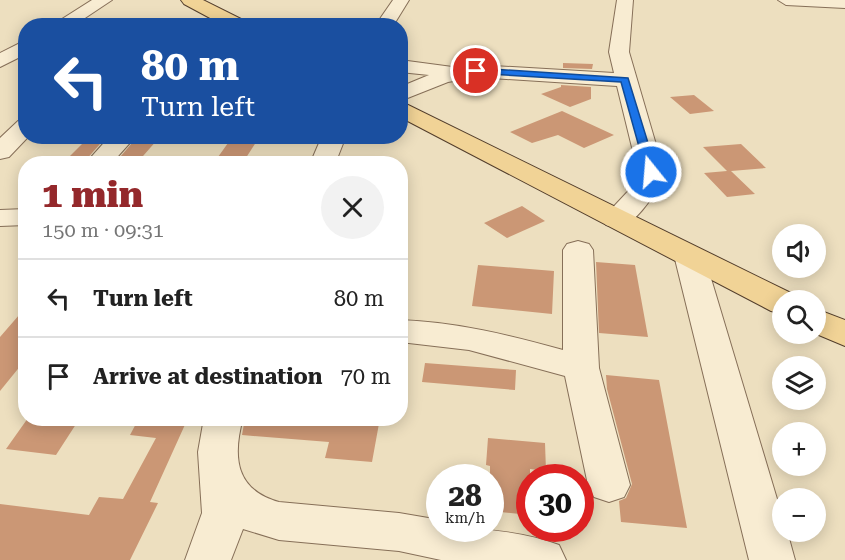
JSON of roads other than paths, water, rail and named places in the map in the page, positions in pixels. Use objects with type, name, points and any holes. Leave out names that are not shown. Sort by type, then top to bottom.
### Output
[{"type":"main road","points":[[190,0],[225,18]]},
{"type":"main road","points":[[408,112],[772,297]]},
{"type":"main road","points":[[826,325],[845,334]]},
{"type":"street","points":[[74,18],[104,0]]},
{"type":"street","points":[[389,18],[401,0]]},
{"type":"street","points":[[616,219],[633,203],[650,181],[651,172],[619,52],[620,15],[625,0]]},
{"type":"street","points":[[786,0],[845,3]]},
{"type":"street","points":[[0,61],[18,51]]},
{"type":"street","points":[[408,67],[458,73],[497,71],[625,80]]},
{"type":"street","points":[[408,92],[458,73]]},
{"type":"street","points":[[0,152],[18,134]]},
{"type":"street","points":[[105,156],[116,144]]},
{"type":"street","points":[[0,218],[18,217]]},
{"type":"street","points":[[578,250],[581,368],[609,485]]},
{"type":"street","points":[[689,255],[772,560]]},
{"type":"street","points":[[408,331],[433,331],[465,336],[581,368]]},
{"type":"street","points":[[208,560],[225,510],[223,486],[217,463],[221,426]]},
{"type":"street","points":[[223,486],[236,503],[251,513],[279,521],[399,532],[543,560]]}]
